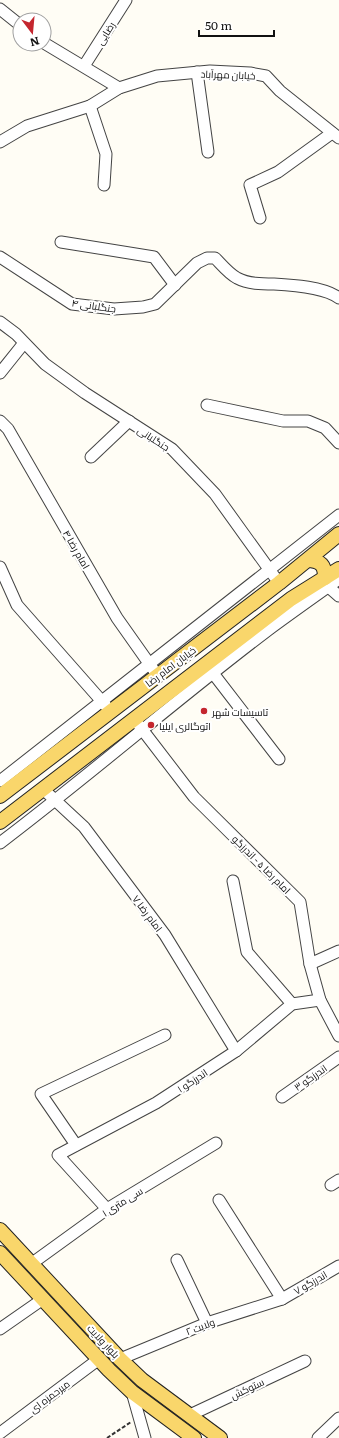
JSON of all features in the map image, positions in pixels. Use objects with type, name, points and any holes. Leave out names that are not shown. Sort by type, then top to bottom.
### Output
[{"type":"main road","name":"خیابان امام رضا","points":[[1,790],[107,706],[158,676],[279,583],[339,534]]},
{"type":"main road","points":[[308,560],[316,561],[322,565],[328,581]]},
{"type":"main road","name":"خیابان امام رضا","points":[[0,822],[43,789],[138,724],[210,669],[291,599],[328,581],[339,569]]},
{"type":"main road","name":"بلوار ولایت","points":[[0,1230],[120,1359],[142,1380],[220,1438]]},
{"type":"main road","name":"بلوار ولایت","points":[[0,1253],[99,1359],[132,1392],[194,1438]]},
{"type":"street","name":"رضایی","points":[[84,66],[126,0]]},
{"type":"street","points":[[0,9],[12,19]]},
{"type":"street","points":[[52,47],[119,88]]},
{"type":"street","name":"خیابان مهرآباد","points":[[0,142],[27,126],[90,106],[119,88],[157,76],[210,71],[250,73],[266,76],[280,91],[336,136]]},
{"type":"street","points":[[197,72],[208,152]]},
{"type":"street","points":[[90,106],[106,154],[104,185]]},
{"type":"street","points":[[260,218],[250,185],[278,172],[336,136]]},
{"type":"street","points":[[60,242],[154,257],[175,285]]},
{"type":"street","name":"جنگلبانی ۴","points":[[0,257],[72,304],[114,309],[143,307],[155,304],[197,263],[208,258],[215,258],[237,278],[255,284],[284,284],[312,288],[333,293],[339,298]]},
{"type":"street","name":"جنگلبانی","points":[[0,322],[16,334],[45,364],[172,449],[215,494],[279,583]]},
{"type":"street","points":[[0,373],[24,343]]},
{"type":"street","points":[[207,404],[283,421],[308,421],[325,428],[339,443]]},
{"type":"street","name":"امام رضا ۴","points":[[0,421],[8,429],[116,618],[158,676]]},
{"type":"street","points":[[91,457],[129,421]]},
{"type":"street","points":[[0,567],[17,604],[107,706],[149,664],[339,514]]},
{"type":"street","points":[[328,581],[339,596]]},
{"type":"street","points":[[210,669],[280,759]]},
{"type":"street","points":[[0,843],[55,801],[138,724]]},
{"type":"street","name":"امام رضا ۵ - اندرزگو","points":[[138,724],[194,797],[300,902],[310,964],[320,1000],[339,1036]]},
{"type":"street","name":"امام رضا ۷","points":[[43,789],[84,827],[165,935],[236,1051]]},
{"type":"street","points":[[233,881],[247,952],[292,1004],[320,1000]]},
{"type":"street","points":[[310,964],[339,951]]},
{"type":"street","name":"اندرزگو ۱","points":[[107,1209],[58,1155],[156,1103],[236,1051],[292,1004]]},
{"type":"street","points":[[76,1145],[41,1094],[165,1035]]},
{"type":"street","name":"اندرزگو ۳","points":[[282,1098],[339,1057]]},
{"type":"street","name":"سی متری ۱","points":[[31,1264],[107,1209],[216,1143]]},
{"type":"street","points":[[219,1200],[282,1299]]},
{"type":"street","points":[[177,1260],[207,1323]]},
{"type":"street","name":"اندرزگو ۷","points":[[282,1299],[339,1266]]},
{"type":"street","points":[[0,1329],[43,1299]]},
{"type":"street","name":"ولایت ۲","points":[[120,1359],[207,1323],[282,1299]]},
{"type":"street","name":"میرحمزه ای","points":[[0,1433],[99,1359]]},
{"type":"street","name":"ستوکش","points":[[190,1415],[305,1361]]},
{"type":"street","points":[[132,1392],[145,1438]]},
{"type":"street","points":[[318,1438],[339,1418]]},
{"type":"path","points":[[107,1438],[139,1417]]},
{"type":"place","name":"تاسیسات شهر","points":[[204,711]]},
{"type":"place","name":"اتوگالری ایلیا","points":[[151,725]]}]
